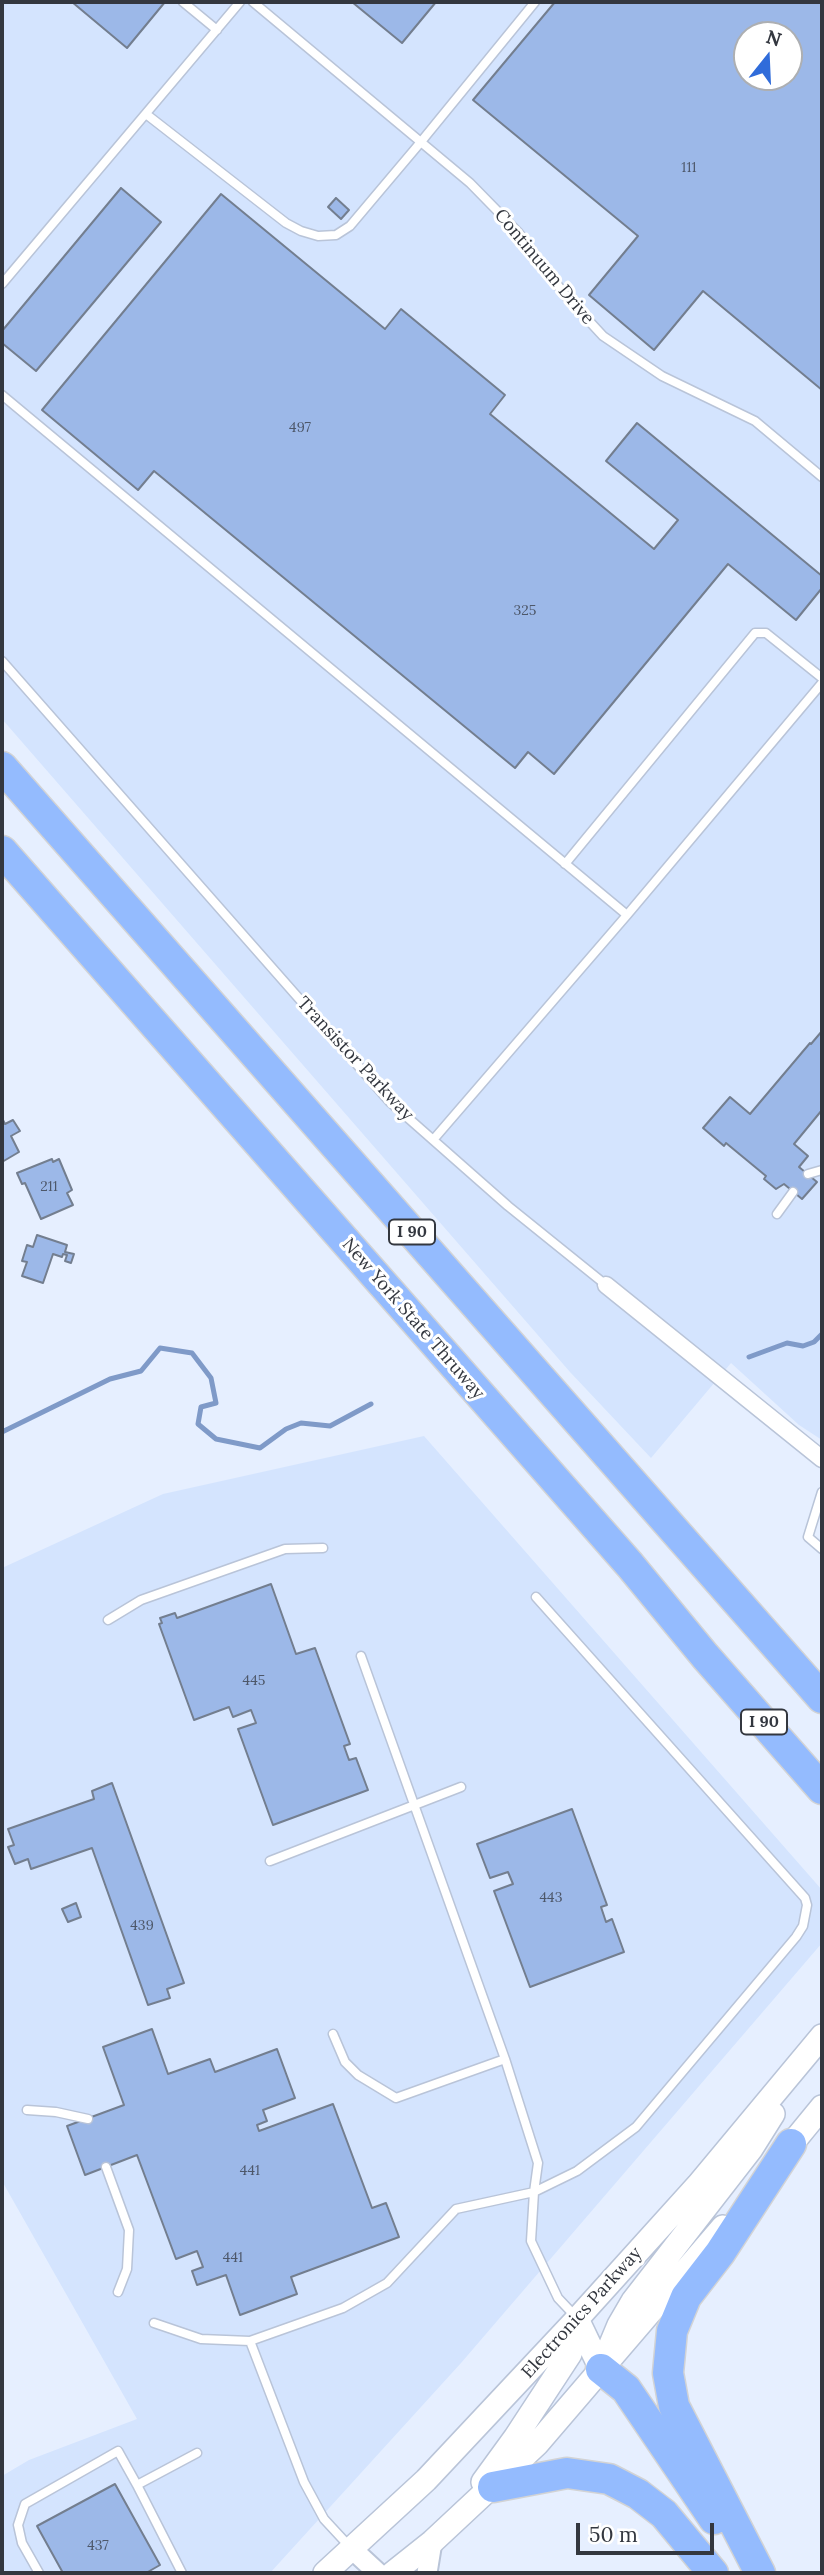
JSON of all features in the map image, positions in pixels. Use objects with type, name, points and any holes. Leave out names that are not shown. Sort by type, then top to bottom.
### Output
[{"type":"highway","name":"I 90","points":[[2,767],[822,1698]]},
{"type":"highway","name":"New York State Thruway","points":[[2,851],[611,1544],[822,1789]]},
{"type":"highway","points":[[760,2573],[674,2406],[668,2373],[672,2331],[686,2297],[720,2253],[791,2144]]},
{"type":"highway","points":[[601,2369],[611,2400],[727,2573]]},
{"type":"highway","points":[[601,2369],[626,2389],[751,2573]]},
{"type":"highway","points":[[493,2487],[567,2473],[609,2479],[638,2494],[664,2514],[713,2573]]},
{"type":"main road","name":"Electronics Parkway","points":[[325,2573],[446,2460],[578,2319],[698,2185],[822,2037]]},
{"type":"main road","points":[[601,2369],[619,2325],[633,2301],[751,2149],[822,2037]]},
{"type":"main road","points":[[393,2573],[432,2542],[537,2444],[822,2107]]},
{"type":"main road","points":[[578,2319],[601,2369]]},
{"type":"main road","points":[[457,2518],[515,2438],[570,2354],[578,2319]]},
{"type":"street","name":"Transistor Parkway","points":[[606,1285],[822,1459]]},
{"type":"street","points":[[427,2573],[432,2542]]},
{"type":"street","points":[[352,2549],[378,2573]]},
{"type":"lane","points":[[183,2],[217,30]]},
{"type":"lane","points":[[2,284],[240,2]]},
{"type":"lane","name":"Continuum Drive","points":[[253,2],[470,183],[518,232],[565,295],[603,336],[662,376],[755,421],[822,477]]},
{"type":"lane","points":[[146,114],[286,223],[318,236],[335,235],[350,226],[535,2]]},
{"type":"lane","points":[[2,396],[626,915]]},
{"type":"lane","points":[[565,864],[755,633],[765,633],[822,678]]},
{"type":"lane","name":"Transistor Parkway","points":[[2,660],[390,1102],[508,1206],[606,1285]]},
{"type":"lane","points":[[433,1140],[822,683]]},
{"type":"lane","points":[[808,1174],[822,1170]]},
{"type":"lane","points":[[777,1213],[793,1192]]},
{"type":"lane","points":[[822,1492],[808,1537],[822,1549]]},
{"type":"lane","points":[[108,1620],[141,1600],[285,1549],[323,1548]]},
{"type":"lane","points":[[154,2323],[201,2339],[250,2342],[343,2308],[387,2283],[456,2209],[534,2192],[577,2171],[636,2127],[803,1926],[807,1905],[805,1898],[536,1597]]},
{"type":"lane","points":[[361,1656],[505,2059],[538,2163],[531,2241],[558,2298],[578,2319]]},
{"type":"lane","points":[[270,1861],[461,1787]]},
{"type":"lane","points":[[333,2035],[345,2062],[358,2075],[396,2098],[505,2059]]},
{"type":"lane","points":[[26,2110],[56,2112],[88,2119]]},
{"type":"lane","points":[[106,2167],[129,2230],[127,2269],[118,2292]]},
{"type":"lane","points":[[250,2342],[304,2482],[324,2519],[352,2549]]},
{"type":"lane","points":[[39,2573],[22,2543],[18,2525],[25,2504],[118,2451],[182,2573]]},
{"type":"lane","points":[[137,2485],[197,2453]]},
{"type":"shaded area","points":[[2,2],[822,2],[822,1440],[799,1425],[731,1363],[651,1458],[570,1372],[2,719]]},
{"type":"shaded area","points":[[424,1436],[822,1890],[822,1943],[461,2363],[270,2573],[2,2573],[2,2476],[29,2460],[137,2419],[2,2181],[2,1568],[163,1494]]},
{"type":"building","points":[[72,2],[165,2],[127,48]]},
{"type":"building","points":[[352,2],[436,2],[402,43]]},
{"type":"building","points":[[555,2],[822,2],[822,390],[703,291],[654,350],[589,295],[638,236],[473,100]]},
{"type":"building","points":[[121,188],[161,222],[36,371],[2,343],[2,331]]},
{"type":"building","points":[[221,194],[385,329],[401,309],[505,395],[490,414],[654,549],[678,520],[606,461],[637,423],[822,576],[822,588],[796,620],[728,564],[554,774],[528,752],[515,768],[154,471],[138,490],[42,410]]},
{"type":"building","points":[[336,198],[349,210],[341,219],[328,207]]},
{"type":"building","points":[[822,1031],[822,1110],[794,1144],[808,1156],[799,1167],[817,1182],[802,1199],[784,1184],[776,1189],[764,1179],[766,1176],[703,1128],[730,1097],[750,1114]]},
{"type":"building","points":[[2,1118],[5,1124],[13,1120],[20,1131],[11,1136],[19,1152],[2,1162]]},
{"type":"building","points":[[52,1159],[53,1162],[59,1159],[72,1190],[67,1193],[73,1205],[41,1219],[25,1183],[22,1184],[17,1173]]},
{"type":"building","points":[[37,1235],[67,1245],[65,1252],[74,1254],[71,1263],[65,1261],[67,1255],[63,1254],[62,1257],[53,1254],[43,1283],[22,1276],[27,1262],[22,1261],[27,1245],[33,1247]]},
{"type":"building","points":[[271,1584],[296,1654],[315,1648],[350,1744],[344,1746],[349,1760],[356,1758],[368,1790],[273,1825],[238,1729],[256,1723],[251,1710],[233,1717],[229,1707],[194,1720],[159,1624],[162,1623],[160,1618],[175,1613],[177,1618]]},
{"type":"building","points":[[112,1783],[184,1983],[167,1989],[170,1998],[148,2005],[92,1848],[31,1869],[28,1859],[15,1864],[8,1847],[14,1845],[8,1829],[94,1799],[92,1791]]},
{"type":"building","points":[[572,1809],[607,1905],[601,1907],[606,1922],[612,1919],[624,1952],[530,1987],[494,1891],[513,1884],[508,1872],[490,1878],[477,1844]]},
{"type":"building","points":[[76,1903],[81,1917],[68,1922],[62,1909]]},
{"type":"building","points":[[152,2029],[168,2074],[210,2059],[215,2072],[277,2049],[295,2098],[263,2110],[267,2121],[257,2125],[259,2131],[333,2104],[372,2208],[386,2203],[399,2237],[291,2277],[297,2294],[240,2315],[226,2275],[197,2285],[192,2271],[203,2267],[197,2251],[176,2259],[137,2155],[85,2175],[67,2126],[124,2105],[103,2047]]},
{"type":"building","points":[[115,2484],[160,2565],[146,2573],[63,2573],[37,2526]]},
{"type":"waterway","points":[[749,1357],[787,1343],[803,1346],[814,1342],[822,1334]]},
{"type":"waterway","points":[[2,1432],[110,1379],[141,1371],[160,1348],[192,1353],[211,1378],[216,1403],[201,1407],[198,1424],[216,1439],[260,1448],[286,1429],[301,1423],[330,1426],[371,1404]]}]
